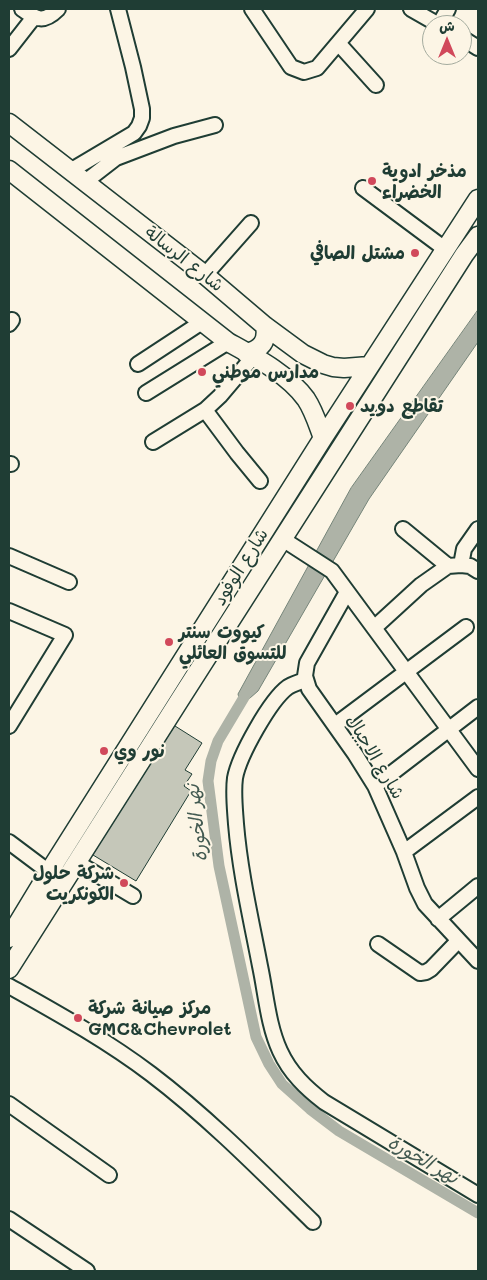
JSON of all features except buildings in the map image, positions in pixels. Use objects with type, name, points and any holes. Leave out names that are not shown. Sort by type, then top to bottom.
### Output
[{"type":"main road","name":"شارع الرسالة","points":[[9,123],[205,275],[303,354],[322,364],[344,368],[369,366]]},
{"type":"main road","points":[[9,170],[228,342],[287,380],[299,391],[311,408],[323,438]]},
{"type":"main road","name":"شارع الوفود","points":[[9,938],[323,438],[478,199]]},
{"type":"main road","name":"شارع الوفود","points":[[9,969],[464,255],[478,236]]},
{"type":"main road","points":[[250,355],[260,348],[265,341],[267,334],[266,326]]},
{"type":"street","points":[[22,9],[34,18],[48,18],[58,9]]},
{"type":"street","points":[[70,171],[134,133],[142,118],[142,109],[133,67],[118,9]]},
{"type":"street","points":[[252,9],[288,63],[299,72],[308,72],[317,68],[368,9]]},
{"type":"street","points":[[411,9],[439,25],[448,9]]},
{"type":"street","points":[[9,49],[34,18]]},
{"type":"street","points":[[339,44],[376,85]]},
{"type":"street","points":[[85,182],[116,158],[174,136],[215,125]]},
{"type":"street","points":[[363,188],[445,248]]},
{"type":"street","points":[[205,275],[251,223]]},
{"type":"street","points":[[138,364],[202,322]]},
{"type":"street","points":[[146,393],[228,342]]},
{"type":"street","points":[[153,442],[205,410],[220,396],[250,355]]},
{"type":"street","points":[[205,410],[260,481]]},
{"type":"street","points":[[403,529],[455,566],[470,566],[478,571]]},
{"type":"street","points":[[374,628],[422,586],[455,566],[478,529]]},
{"type":"street","points":[[284,540],[332,571],[478,769]]},
{"type":"street","points":[[9,556],[69,582]]},
{"type":"street","points":[[347,592],[309,657],[305,670],[306,680],[288,687],[276,701],[244,750],[234,785],[238,838],[245,885],[275,1037],[286,1063],[294,1074],[324,1102],[478,1195]]},
{"type":"street","points":[[9,611],[65,635],[9,726]]},
{"type":"street","points":[[335,725],[466,627]]},
{"type":"street","name":"شارع الاجبال","points":[[306,680],[312,695],[335,725],[375,786],[425,904],[458,940],[477,957]]},
{"type":"street","points":[[375,786],[478,707]]},
{"type":"street","points":[[404,852],[478,797]]},
{"type":"street","points":[[9,842],[49,872]]},
{"type":"street","points":[[76,862],[133,896]]},
{"type":"street","points":[[438,918],[478,886]]},
{"type":"street","points":[[378,944],[420,972],[431,970],[458,940]]},
{"type":"street","points":[[9,986],[101,1039],[152,1074],[233,1144],[313,1222]]},
{"type":"street","points":[[9,1104],[109,1175]]},
{"type":"street","points":[[9,1219],[87,1271]]},
{"type":"shaded area","points":[[478,310],[478,342],[369,499],[258,691],[250,698],[240,702],[238,694],[351,488]]},
{"type":"waterway","name":"نهر الخورة","points":[[249,689],[218,741],[211,761],[208,781],[219,866],[256,1037],[269,1064],[282,1084],[310,1109],[339,1131],[478,1213]]},
{"type":"place","name":"مذخر ادوية الخضراء","points":[[372,181]]},
{"type":"place","name":"مشتل الصافي","points":[[415,253]]},
{"type":"place","name":"مدارس موطني","points":[[202,372]]},
{"type":"place","name":"تقاطع دويد","points":[[350,406]]},
{"type":"place","name":"كيووت سنتر للتسوق العائلي","points":[[169,642]]},
{"type":"place","name":"نور وي","points":[[104,751]]},
{"type":"place","name":"شركة حلول الكونكريت","points":[[124,883]]},
{"type":"place","name":"مركز صيانة شركة GMC&Chevrolet","points":[[78,1018]]}]
